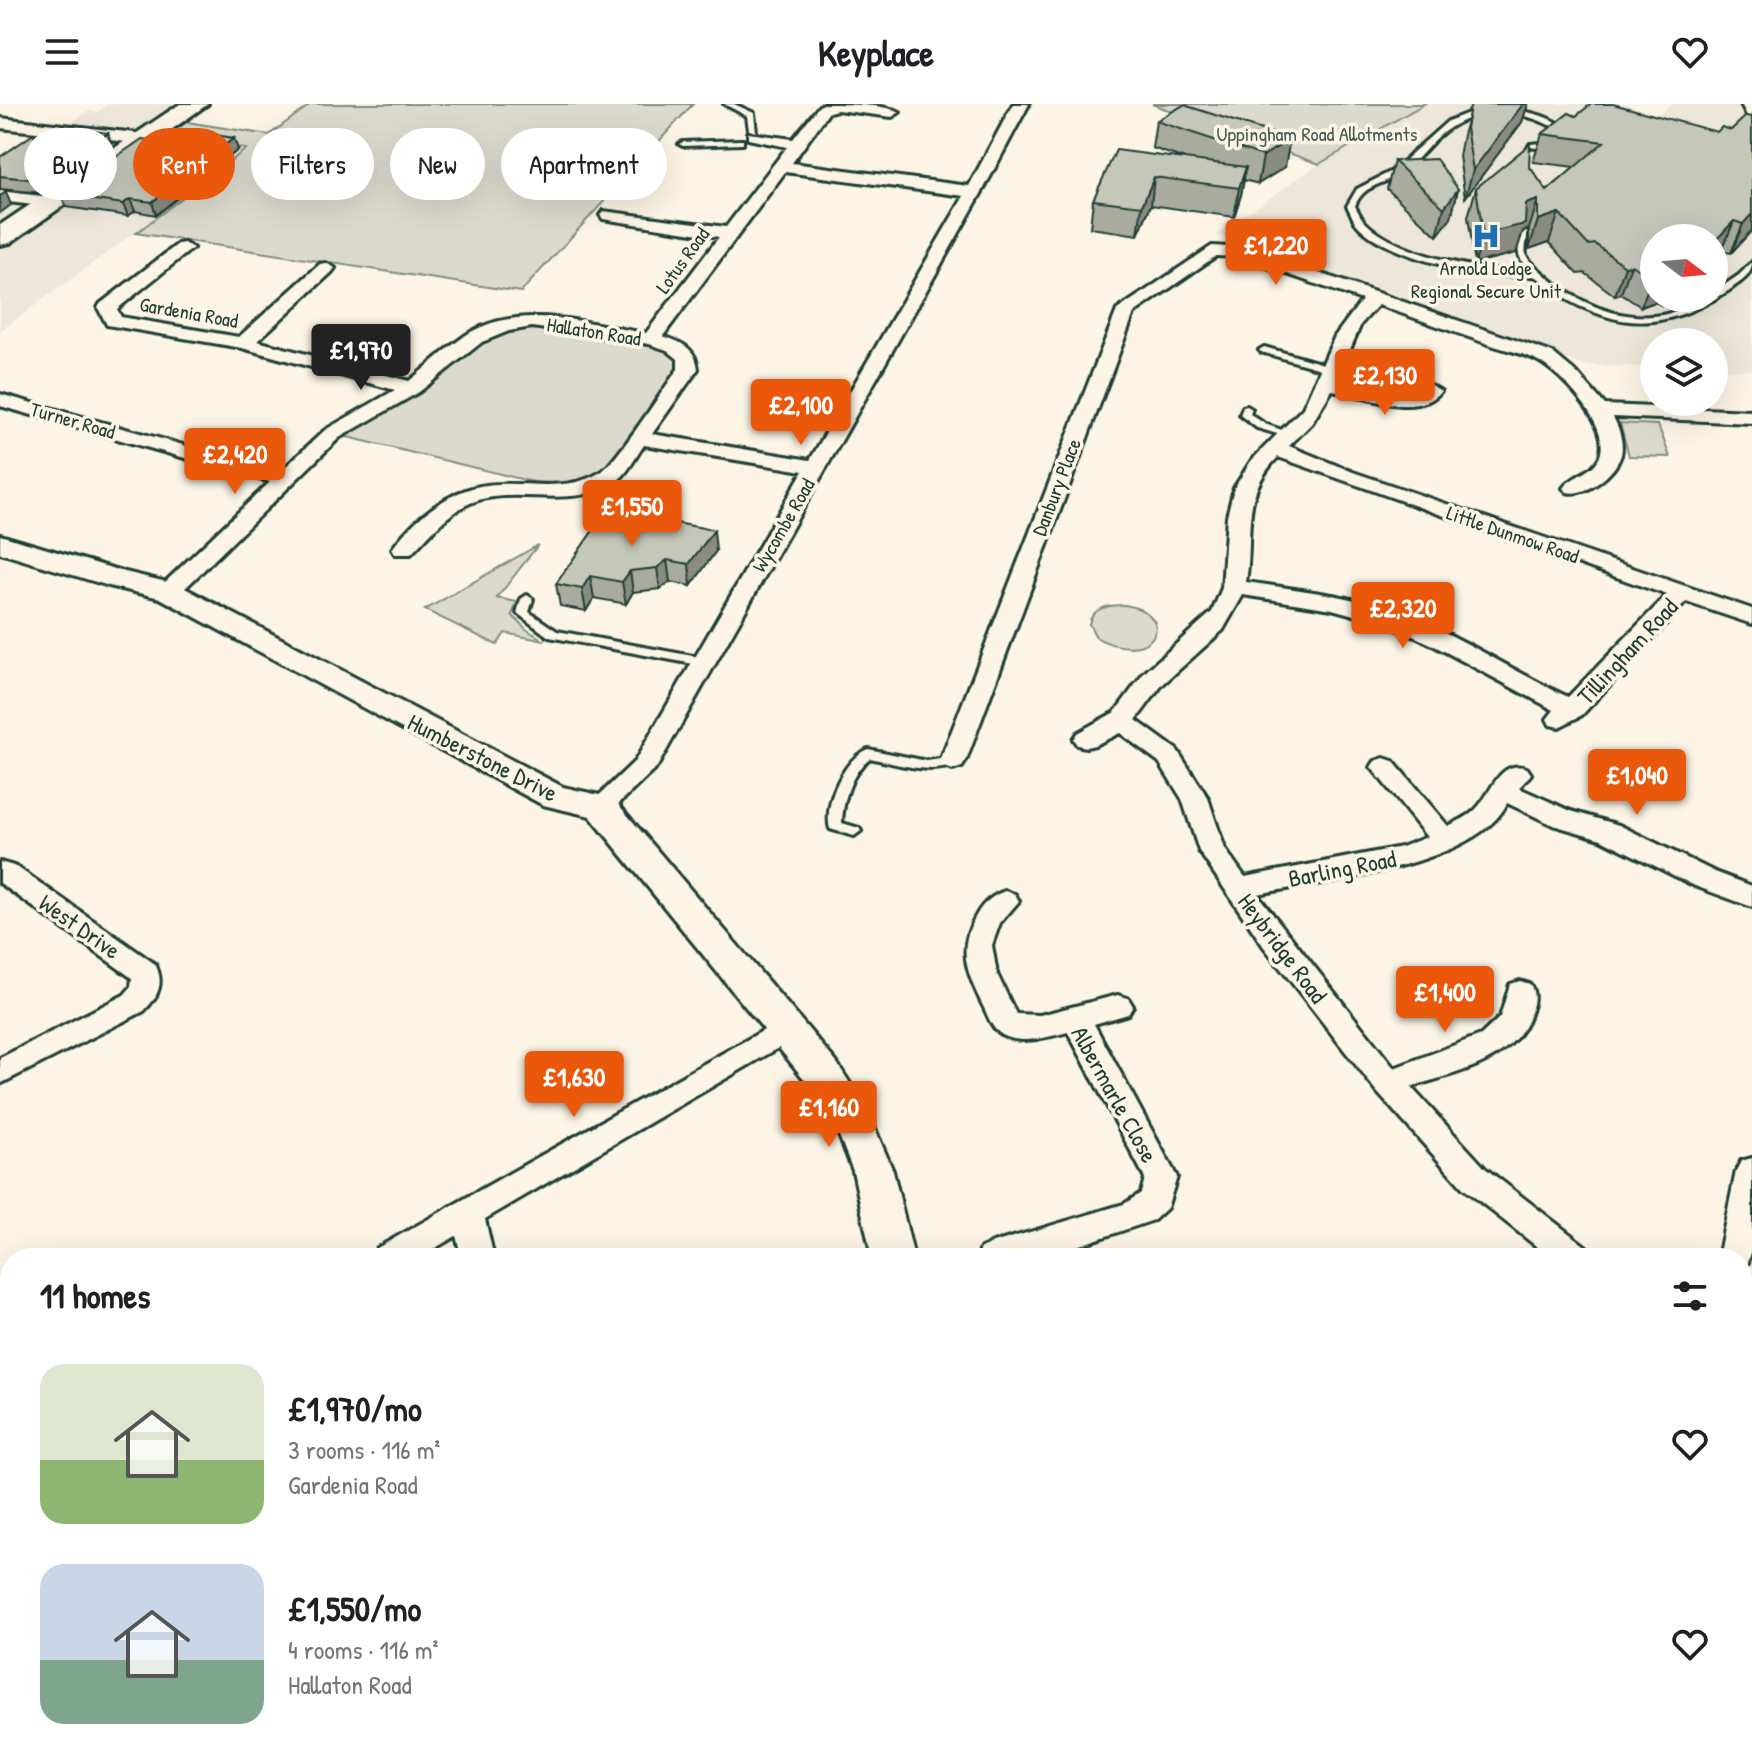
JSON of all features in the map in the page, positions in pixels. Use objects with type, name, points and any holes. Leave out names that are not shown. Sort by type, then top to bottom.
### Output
[{"type":"highway","points":[[161,128],[196,104]]},
{"type":"highway","points":[[0,237],[133,147]]},
{"type":"street","name":"Wycombe Road","points":[[601,806],[644,767],[974,192],[1021,104]]},
{"type":"street","name":"Lotus Road","points":[[651,339],[824,109],[836,105],[881,108]]},
{"type":"street","points":[[0,123],[133,138]]},
{"type":"street","points":[[749,136],[796,144]]},
{"type":"street","points":[[779,166],[974,192]]},
{"type":"street","points":[[0,196],[50,202]]},
{"type":"street","points":[[609,215],[638,214],[730,233]]},
{"type":"street","name":"Gardenia Road","points":[[184,248],[107,308],[114,321],[243,343],[412,388]]},
{"type":"street","name":"Danbury Place","points":[[968,748],[1054,491],[1126,310],[1212,251],[1240,252],[1374,299]]},
{"type":"street","points":[[243,343],[326,268]]},
{"type":"street","points":[[1086,739],[1121,721],[1152,680],[1179,653],[1213,630],[1230,602],[1237,514],[1245,487],[1281,441],[1311,411],[1358,311],[1374,299],[1546,357],[1569,376],[1601,411],[1612,451],[1602,469],[1574,488]]},
{"type":"street","name":"Hallaton Road","points":[[169,591],[332,434],[412,388],[475,338],[504,326],[532,321],[651,339],[674,346],[687,357],[688,369],[612,475],[586,487],[552,492],[487,491],[461,499],[434,518],[403,549]]},
{"type":"street","points":[[1327,376],[1411,400],[1424,397],[1431,391]]},
{"type":"street","name":"Turner Road","points":[[0,400],[285,480]]},
{"type":"street","points":[[1601,411],[1752,417]]},
{"type":"street","points":[[638,438],[816,467]]},
{"type":"street","name":"Little Dunmow Road","points":[[1281,441],[1346,476],[1752,617]]},
{"type":"street","name":"Humberstone Drive","points":[[0,544],[119,580],[169,591],[555,797],[601,806]]},
{"type":"street","name":"Tillingham Road","points":[[1233,587],[1329,603],[1392,618],[1487,663],[1544,696],[1564,715],[1649,634],[1681,593]]},
{"type":"street","name":"Heybridge Road","points":[[1121,721],[1168,756],[1195,798],[1212,851],[1274,939],[1388,1083],[1474,1178],[1563,1248]]},
{"type":"street","points":[[1384,767],[1444,839]]},
{"type":"street","name":"Barling Road","points":[[1238,888],[1405,856],[1479,822],[1490,812],[1509,782],[1562,818],[1610,832],[1705,879],[1752,897]]},
{"type":"street","points":[[601,806],[823,1074],[853,1122],[873,1171],[891,1248]]},
{"type":"street","name":"West Drive","points":[[0,872],[145,972],[146,989],[134,1003],[0,1072]]},
{"type":"street","name":"Albermarle Close","points":[[1005,901],[993,911],[978,937],[977,963],[1006,1022],[1026,1030],[1076,1018],[1161,1177],[1159,1195],[1149,1208],[1026,1248]]},
{"type":"street","points":[[1388,1083],[1451,1061],[1500,1038],[1518,1011],[1520,992]]},
{"type":"street","points":[[1076,1018],[1118,1006]]},
{"type":"street","points":[[406,1248],[787,1029]]},
{"type":"street","points":[[1736,1248],[1752,1171]]},
{"type":"street","points":[[467,1213],[476,1248]]},
{"type":"lane","points":[[683,144],[749,136],[751,115],[728,104]]},
{"type":"lane","points":[[1533,146],[1552,140],[1558,135],[1559,127],[1510,109],[1469,106],[1436,127],[1402,169],[1359,189],[1351,206],[1360,224],[1397,246],[1486,273],[1537,273]]},
{"type":"lane","points":[[1524,233],[1521,253],[1537,273],[1586,308],[1612,317],[1666,317],[1683,312]]},
{"type":"lane","points":[[1728,287],[1752,265]]},
{"type":"lane","points":[[1264,350],[1327,376]]},
{"type":"lane","points":[[1247,409],[1245,415],[1281,441]]},
{"type":"lane","points":[[527,599],[523,613],[553,634],[704,662]]},
{"type":"lane","points":[[854,831],[835,826],[834,817],[854,767],[862,756],[868,753],[927,765],[968,748]]},
{"type":"shaded area","points":[[107,104],[183,104],[147,128],[133,128],[133,138],[117,148],[117,128],[64,128],[89,111],[98,112]]},
{"type":"shaded area","name":"Arnold Lodge Regional Secure Unit","points":[[1424,104],[1625,104],[1658,115],[1672,104],[1741,104],[1752,127],[1752,370],[1728,369],[1728,328],[1640,328],[1640,367],[1583,365],[1216,235],[1319,164]]},
{"type":"shaded area","points":[[24,156],[24,200],[117,200],[117,173],[133,175],[133,200],[179,200],[0,331],[0,172]]},
{"type":"green space","points":[[311,104],[693,104],[667,132],[667,128],[501,128],[501,200],[605,200],[521,292],[136,233],[179,200],[235,200],[235,157],[246,149],[235,147],[235,130],[251,132],[251,200],[374,200],[374,128],[278,128]]},
{"type":"green space","name":"Uppingham Road Allotments","points":[[1152,104],[1424,104],[1319,164]]},
{"type":"green space","points":[[187,122],[225,128],[178,128]]},
{"type":"green space","points":[[531,324],[632,339],[669,351],[682,359],[682,369],[606,473],[585,483],[554,487],[339,435],[480,340]]},
{"type":"green space","points":[[1620,423],[1658,425],[1670,457],[1629,456]]},
{"type":"green space","points":[[538,545],[497,598],[517,602],[512,615],[545,641],[505,633],[497,645],[425,610]]},
{"type":"green space","points":[[1125,605],[1151,616],[1156,625],[1149,641],[1132,647],[1096,637],[1089,624],[1094,614],[1108,607]]},
{"type":"building","points":[[1472,104],[1523,104],[1473,170],[1466,128]]},
{"type":"building","points":[[1591,104],[1613,104],[1717,132],[1722,127],[1731,130],[1746,116],[1752,117],[1752,214],[1743,224],[1734,221],[1728,227],[1728,224],[1640,224],[1640,270],[1631,265],[1625,266],[1595,244],[1588,245],[1559,213],[1538,220],[1538,200],[1526,204],[1525,224],[1483,234],[1476,188],[1530,144],[1529,166],[1547,191],[1604,142],[1542,134],[1569,113],[1576,116]]},
{"type":"building","points":[[1184,105],[1290,139],[1263,156],[1156,121]]},
{"type":"building","points":[[24,140],[24,179],[0,176],[0,157]]},
{"type":"building","points":[[133,145],[133,199],[123,204],[95,200],[117,200],[117,156]]},
{"type":"building","points":[[1116,150],[1246,167],[1239,188],[1154,177],[1142,206],[1093,200]]},
{"type":"building","points":[[1436,159],[1458,189],[1444,208],[1394,161]]},
{"type":"building","points":[[616,512],[714,530],[689,564],[667,560],[657,568],[630,571],[622,582],[590,576],[582,589],[556,584],[603,516]]},
{"type":"place","name":"Arnold Lodge Regional Secure Unit","points":[[1486,236]]}]
